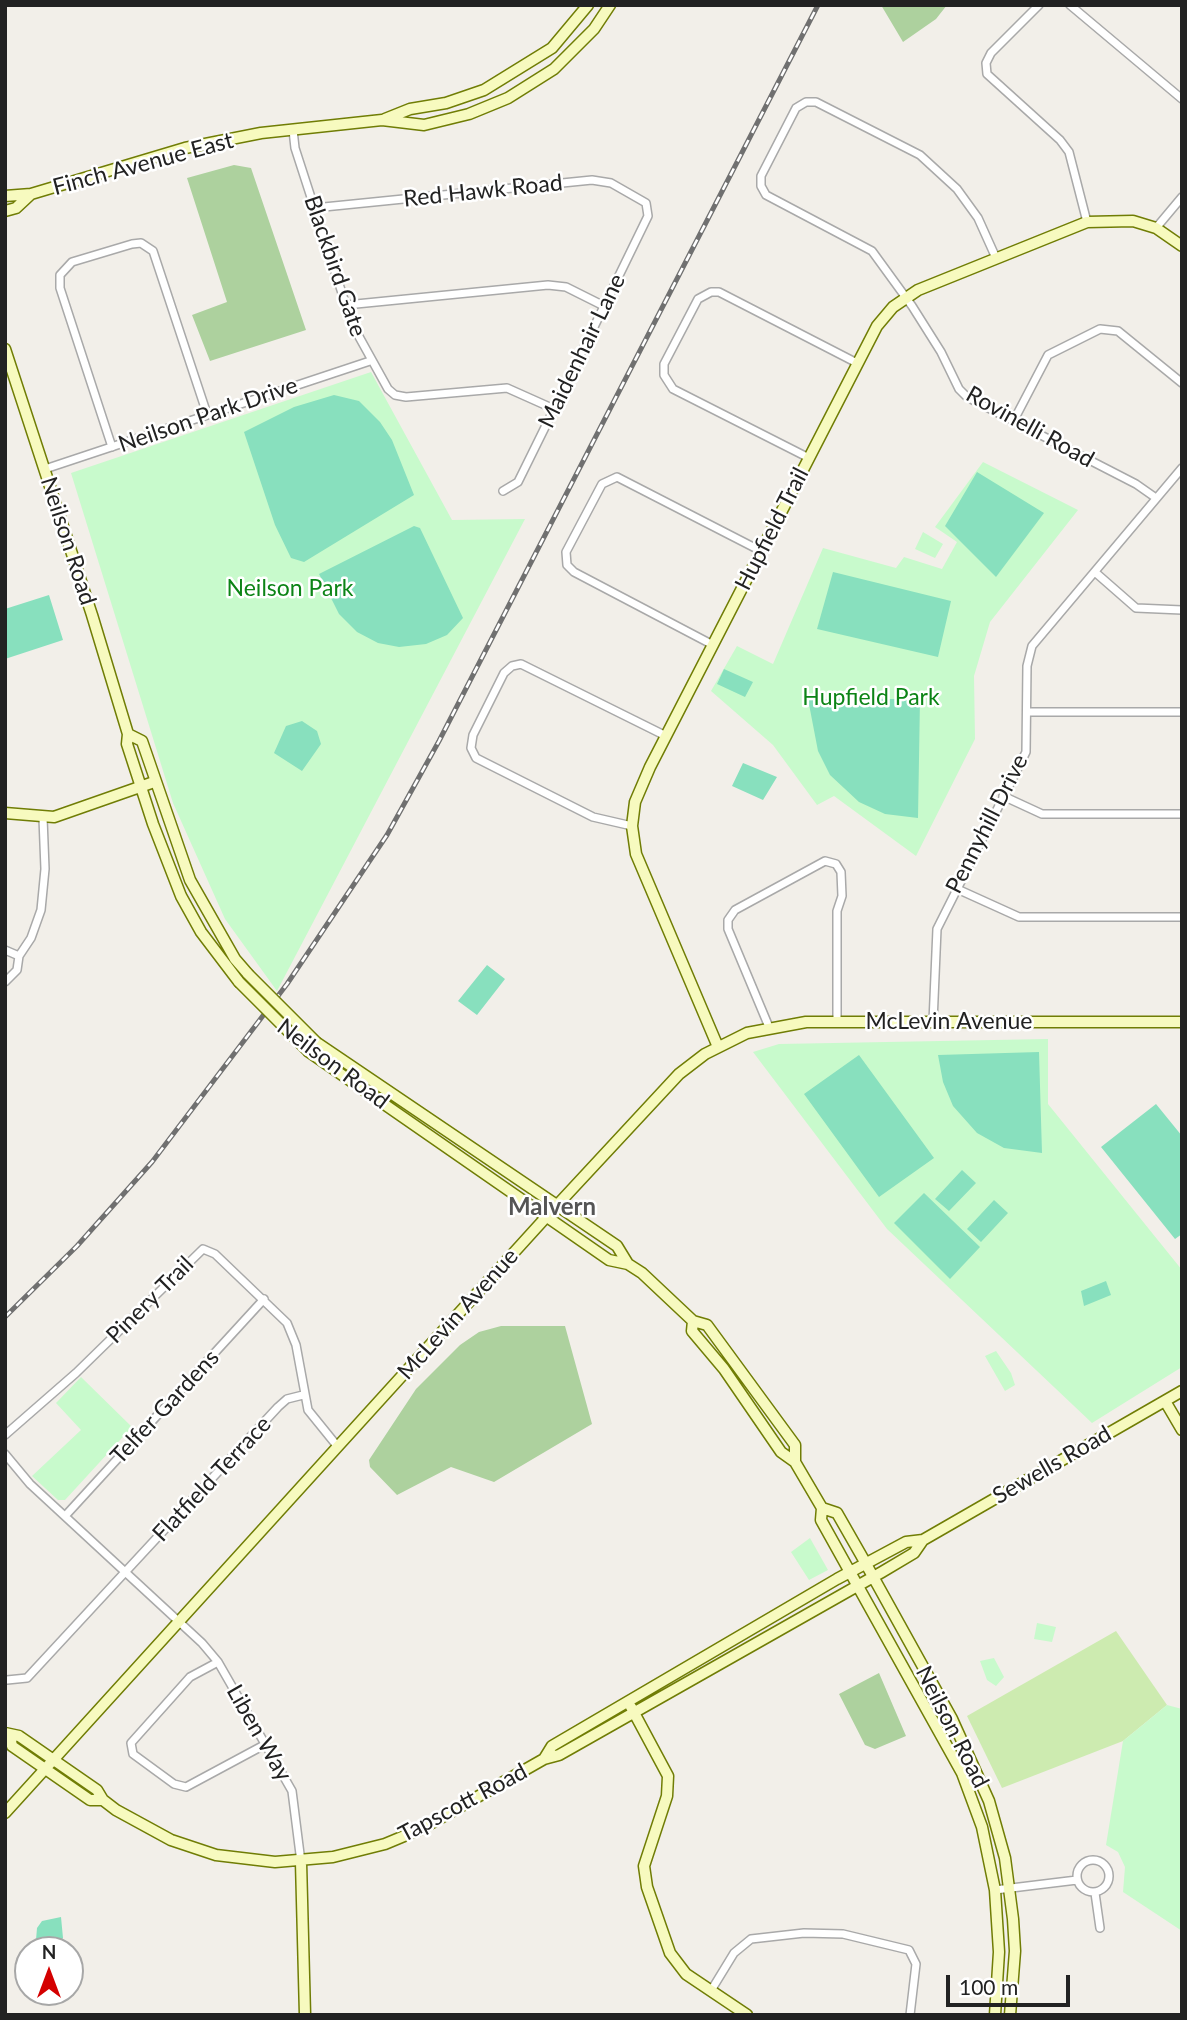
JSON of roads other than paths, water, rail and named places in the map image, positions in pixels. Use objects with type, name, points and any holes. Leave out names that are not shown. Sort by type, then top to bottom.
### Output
[{"type":"street","name":"Finch Avenue East","points":[[382,120],[410,109],[446,103],[484,90],[552,48],[587,5]]},
{"type":"street","name":"Finch Avenue East","points":[[5,196],[30,194],[185,148],[293,130],[382,120],[424,125],[469,114],[508,98],[555,69],[594,29],[610,5]]},
{"type":"street","points":[[1039,5],[991,53],[986,62],[987,74],[1060,140],[1069,152],[1087,222]]},
{"type":"street","points":[[1070,5],[1182,99]]},
{"type":"street","name":"Rovinelli Road","points":[[996,258],[978,218],[940,170],[908,149],[822,105],[806,102],[796,108],[761,176],[762,190],[769,198],[872,251],[942,352],[959,389],[967,397],[1136,484],[1157,498]]},
{"type":"street","name":"Blackbird Gate","points":[[293,130],[314,208],[346,305],[370,361],[395,395],[406,397],[507,388],[555,409]]},
{"type":"street","name":"Red Hawk Road","points":[[314,208],[592,180],[611,183],[646,203]]},
{"type":"street","name":"Finch Avenue East","points":[[5,211],[16,208],[30,194]]},
{"type":"street","points":[[1157,228],[1182,197]]},
{"type":"street","name":"Maidenhair Lane","points":[[503,491],[518,482],[555,409],[648,216],[646,203]]},
{"type":"street","name":"Hupfield Trail","points":[[718,1047],[636,854],[632,826],[640,787],[857,363],[885,315],[905,298],[1087,222],[1118,220],[1157,228],[1182,246]]},
{"type":"street","points":[[112,447],[60,288],[60,275],[72,262],[132,244],[141,243],[153,251],[207,414]]},
{"type":"street","points":[[346,305],[548,285],[566,288],[604,306]]},
{"type":"street","points":[[809,458],[674,389],[664,376],[664,364],[698,299],[711,292],[719,292],[857,363]]},
{"type":"street","points":[[1014,420],[1048,355],[1100,329],[1118,331],[1182,383]]},
{"type":"street","name":"Neilson Road","points":[[5,349],[128,734],[127,744],[140,787],[181,896],[201,932],[239,982],[309,1052],[548,1215],[608,1260],[628,1264]]},
{"type":"street","name":"Neilson Park Drive","points":[[45,469],[370,361]]},
{"type":"street","name":"Pennyhill Drive","points":[[933,1022],[937,929],[955,888],[1026,752],[1027,666],[1032,646],[1182,468]]},
{"type":"street","points":[[713,645],[574,572],[568,565],[566,552],[602,484],[612,478],[621,479],[761,551]]},
{"type":"street","points":[[1096,573],[1136,608],[1182,610]]},
{"type":"street","points":[[632,826],[593,817],[476,758],[471,748],[472,734],[504,673],[512,666],[521,664],[666,736]]},
{"type":"street","points":[[1027,712],[1182,712]]},
{"type":"street","name":"Neilson Road","points":[[128,734],[142,741],[190,880],[235,959],[248,974],[317,1043],[617,1246],[628,1264],[666,1294],[693,1321],[707,1325],[753,1384],[795,1445],[795,1462]]},
{"type":"street","points":[[5,813],[43,818],[70,813],[155,782]]},
{"type":"street","points":[[1003,796],[1042,814],[1182,814]]},
{"type":"street","points":[[5,982],[17,970],[19,956],[36,925],[44,897],[43,818]]},
{"type":"street","points":[[769,1027],[728,929],[728,920],[735,910],[825,861],[836,864],[841,872],[842,896],[837,911],[838,1022]]},
{"type":"street","points":[[955,888],[1019,917],[1182,917]]},
{"type":"street","points":[[5,950],[19,956]]},
{"type":"street","name":"McLevin Avenue","points":[[5,1813],[679,1074],[718,1047],[769,1027],[838,1022],[1182,1022]]},
{"type":"street","name":"Pinery Trail","points":[[5,1436],[76,1373],[203,1249],[215,1254],[264,1299],[291,1330],[303,1395],[315,1421],[338,1447]]},
{"type":"street","name":"Telfer Gardens","points":[[66,1515],[264,1299]]},
{"type":"street","name":"Neilson Road","points":[[693,1321],[692,1331],[741,1392],[781,1452],[795,1462],[822,1508],[821,1520],[962,1773],[982,1827],[995,1890],[999,1952],[995,2015]]},
{"type":"street","points":[[741,1392],[753,1384]]},
{"type":"street","name":"Sewells Road","points":[[865,1564],[906,1542],[923,1540],[1182,1391]]},
{"type":"street","name":"Flatfield Terrace","points":[[7,1680],[27,1678],[278,1408],[287,1399],[303,1395]]},
{"type":"street","points":[[1165,1401],[1182,1430]]},
{"type":"street","points":[[5,1454],[30,1484],[179,1623]]},
{"type":"street","name":"Neilson Road","points":[[822,1508],[837,1513],[903,1635],[953,1719],[976,1769],[996,1824],[1009,1888],[1014,1951],[1010,2015]]},
{"type":"street","name":"Sewells Road","points":[[872,1577],[914,1553],[923,1540]]},
{"type":"street","name":"Tapscott Road","points":[[103,1801],[97,1790],[55,1760],[19,1736],[8,1734],[12,1746],[90,1800],[103,1801],[171,1840],[216,1855],[301,1862],[361,1851],[407,1835],[544,1759],[559,1755],[631,1707],[865,1564]]},
{"type":"street","name":"Tapscott Road","points":[[631,1707],[872,1577]]},
{"type":"street","name":"Liben Way","points":[[179,1623],[218,1662],[292,1791],[301,1862]]},
{"type":"street","points":[[890,1642],[903,1635]]},
{"type":"street","points":[[218,1662],[190,1677],[131,1742],[133,1754],[174,1784],[186,1787],[266,1744]]},
{"type":"street","points":[[631,1707],[663,1762],[669,1785],[644,1866],[647,1887],[670,1953],[679,1968],[747,2015]]},
{"type":"street","points":[[1092,1860],[1102,1863],[1109,1877],[1107,1884],[1095,1892],[1084,1890],[1077,1880],[1077,1871],[1083,1863],[1092,1860]]},
{"type":"street","points":[[301,1862],[304,2015]]},
{"type":"street","points":[[995,1890],[1077,1880]]},
{"type":"street","points":[[1095,1892],[1100,1928]]},
{"type":"street","points":[[712,1989],[737,1949],[751,1939],[813,1933],[843,1934],[909,1950],[916,1964],[910,2015]]},
{"type":"railway","points":[[5,1317],[77,1246],[152,1162],[287,984],[387,835],[439,741],[818,5]]},
{"type":"district","name":"Malvern","points":[[552,1207]]},
{"type":"park label","name":"Neilson Park","points":[[290,589]]},
{"type":"park label","name":"Hupfield Park","points":[[871,698]]}]
